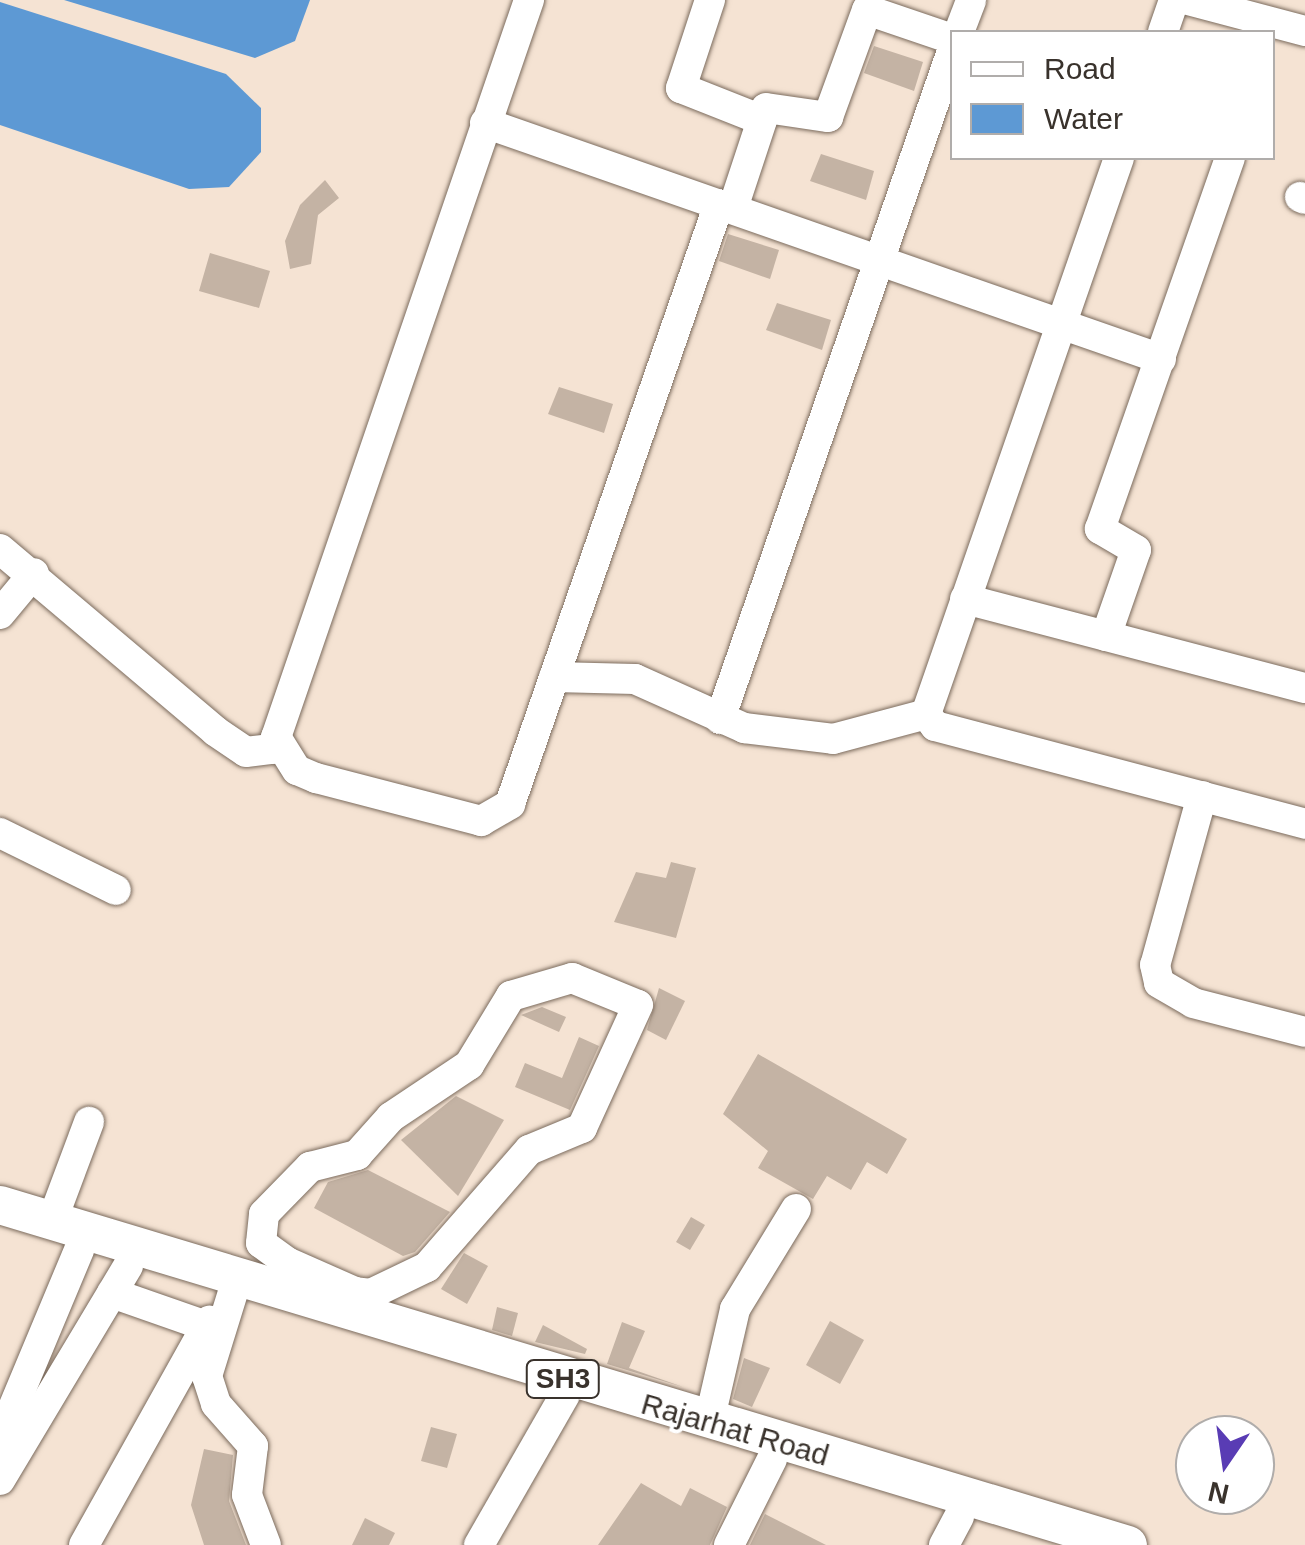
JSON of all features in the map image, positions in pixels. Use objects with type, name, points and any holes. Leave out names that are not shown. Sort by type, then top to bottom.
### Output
[{"type":"main road","name":"Rajarhat Road","points":[[0,1205],[52,1221],[224,1299],[289,1277],[351,1302],[708,1422],[1128,1545]]},
{"type":"main road","name":"Rajarhat Road","points":[[0,1226],[78,1250],[120,1280],[224,1299],[565,1395],[772,1459],[951,1531],[1049,1545]]},
{"type":"street","points":[[0,549],[34,573],[215,731],[260,755],[276,737],[529,0]]},
{"type":"street","points":[[710,0],[682,88],[762,120]]},
{"type":"street","points":[[960,30],[971,0]]},
{"type":"street","points":[[1164,30],[1174,0]]},
{"type":"street","points":[[1188,0],[1305,31]]},
{"type":"street","points":[[276,737],[297,770],[316,778],[482,821],[510,804],[726,206],[762,120],[776,103],[828,116],[866,10],[950,38]]},
{"type":"street","points":[[720,719],[950,57]]},
{"type":"street","points":[[485,122],[1160,359]]},
{"type":"street","points":[[926,714],[1118,160]]},
{"type":"street","points":[[1106,636],[1136,550],[1100,529],[1229,160]]},
{"type":"street","points":[[0,614],[34,573]]},
{"type":"street","points":[[966,599],[1305,688]]},
{"type":"street","points":[[554,677],[635,679],[720,719],[833,739],[926,714]]},
{"type":"street","points":[[926,714],[936,726],[1305,824]]},
{"type":"street","points":[[1202,796],[1154,965],[1159,984],[1193,1003],[1305,1032]]},
{"type":"street","points":[[0,833],[116,890]]},
{"type":"street","points":[[289,1277],[261,1242],[264,1214],[310,1168],[357,1154],[391,1117],[468,1065],[512,996],[572,978],[638,1005],[582,1128],[530,1150],[410,1280],[351,1302]]},
{"type":"street","points":[[52,1221],[89,1122]]},
{"type":"street","points":[[708,1422],[735,1309],[796,1209]]},
{"type":"street","points":[[0,1439],[78,1250]]},
{"type":"street","points":[[0,1480],[120,1280]]},
{"type":"street","points":[[102,1545],[207,1376],[224,1299]]},
{"type":"street","points":[[84,1545],[224,1299]]},
{"type":"street","points":[[207,1376],[216,1404],[254,1446],[247,1495],[266,1545]]},
{"type":"street","points":[[479,1545],[565,1395]]},
{"type":"street","points":[[728,1545],[772,1459]]},
{"type":"water","points":[[64,0],[310,0],[295,41],[255,58]]},
{"type":"water","points":[[0,2],[226,74],[261,108],[261,152],[229,187],[189,189],[0,125]]},
{"type":"building","points":[[874,46],[923,62],[914,91],[864,73]]},
{"type":"building","points":[[821,154],[874,171],[866,200],[810,181]]},
{"type":"building","points":[[325,180],[339,198],[318,215],[311,264],[290,269],[285,241],[300,205]]},
{"type":"building","points":[[728,234],[779,250],[770,279],[719,261]]},
{"type":"building","points":[[210,253],[270,271],[259,308],[199,291]]},
{"type":"building","points":[[777,303],[831,320],[822,350],[766,330]]},
{"type":"building","points":[[559,387],[613,404],[604,433],[548,414]]},
{"type":"building","points":[[671,862],[696,868],[676,938],[614,922],[636,872],[666,878]]},
{"type":"building","points":[[659,988],[685,1001],[666,1040],[647,1030]]},
{"type":"building","points":[[542,1007],[566,1017],[559,1032],[521,1015]]},
{"type":"building","points":[[579,1037],[599,1046],[570,1110],[515,1087],[525,1063],[562,1078]]},
{"type":"building","points":[[758,1054],[907,1139],[887,1174],[867,1162],[851,1190],[827,1176],[813,1199],[758,1168],[768,1151],[723,1114]]},
{"type":"building","points":[[456,1096],[504,1120],[458,1196],[401,1140]]},
{"type":"building","points":[[368,1170],[450,1212],[415,1252],[403,1256],[314,1208],[328,1182]]},
{"type":"building","points":[[691,1217],[705,1225],[690,1250],[676,1242]]},
{"type":"building","points":[[464,1253],[488,1266],[467,1304],[441,1289]]},
{"type":"building","points":[[497,1307],[518,1313],[512,1336],[492,1330]]},
{"type":"building","points":[[830,1321],[864,1340],[840,1384],[806,1365]]},
{"type":"building","points":[[622,1322],[645,1331],[629,1368],[683,1387],[607,1364]]},
{"type":"building","points":[[543,1325],[587,1349],[585,1354],[535,1342]]},
{"type":"building","points":[[744,1358],[770,1368],[752,1407],[733,1399]]},
{"type":"building","points":[[431,1427],[457,1434],[447,1468],[421,1461]]},
{"type":"building","points":[[204,1449],[233,1455],[229,1501],[246,1545],[204,1545],[191,1505]]},
{"type":"building","points":[[641,1483],[681,1506],[690,1488],[727,1507],[710,1545],[598,1545]]},
{"type":"building","points":[[765,1514],[826,1545],[750,1545]]},
{"type":"building","points":[[365,1518],[395,1533],[389,1545],[352,1545]]}]
